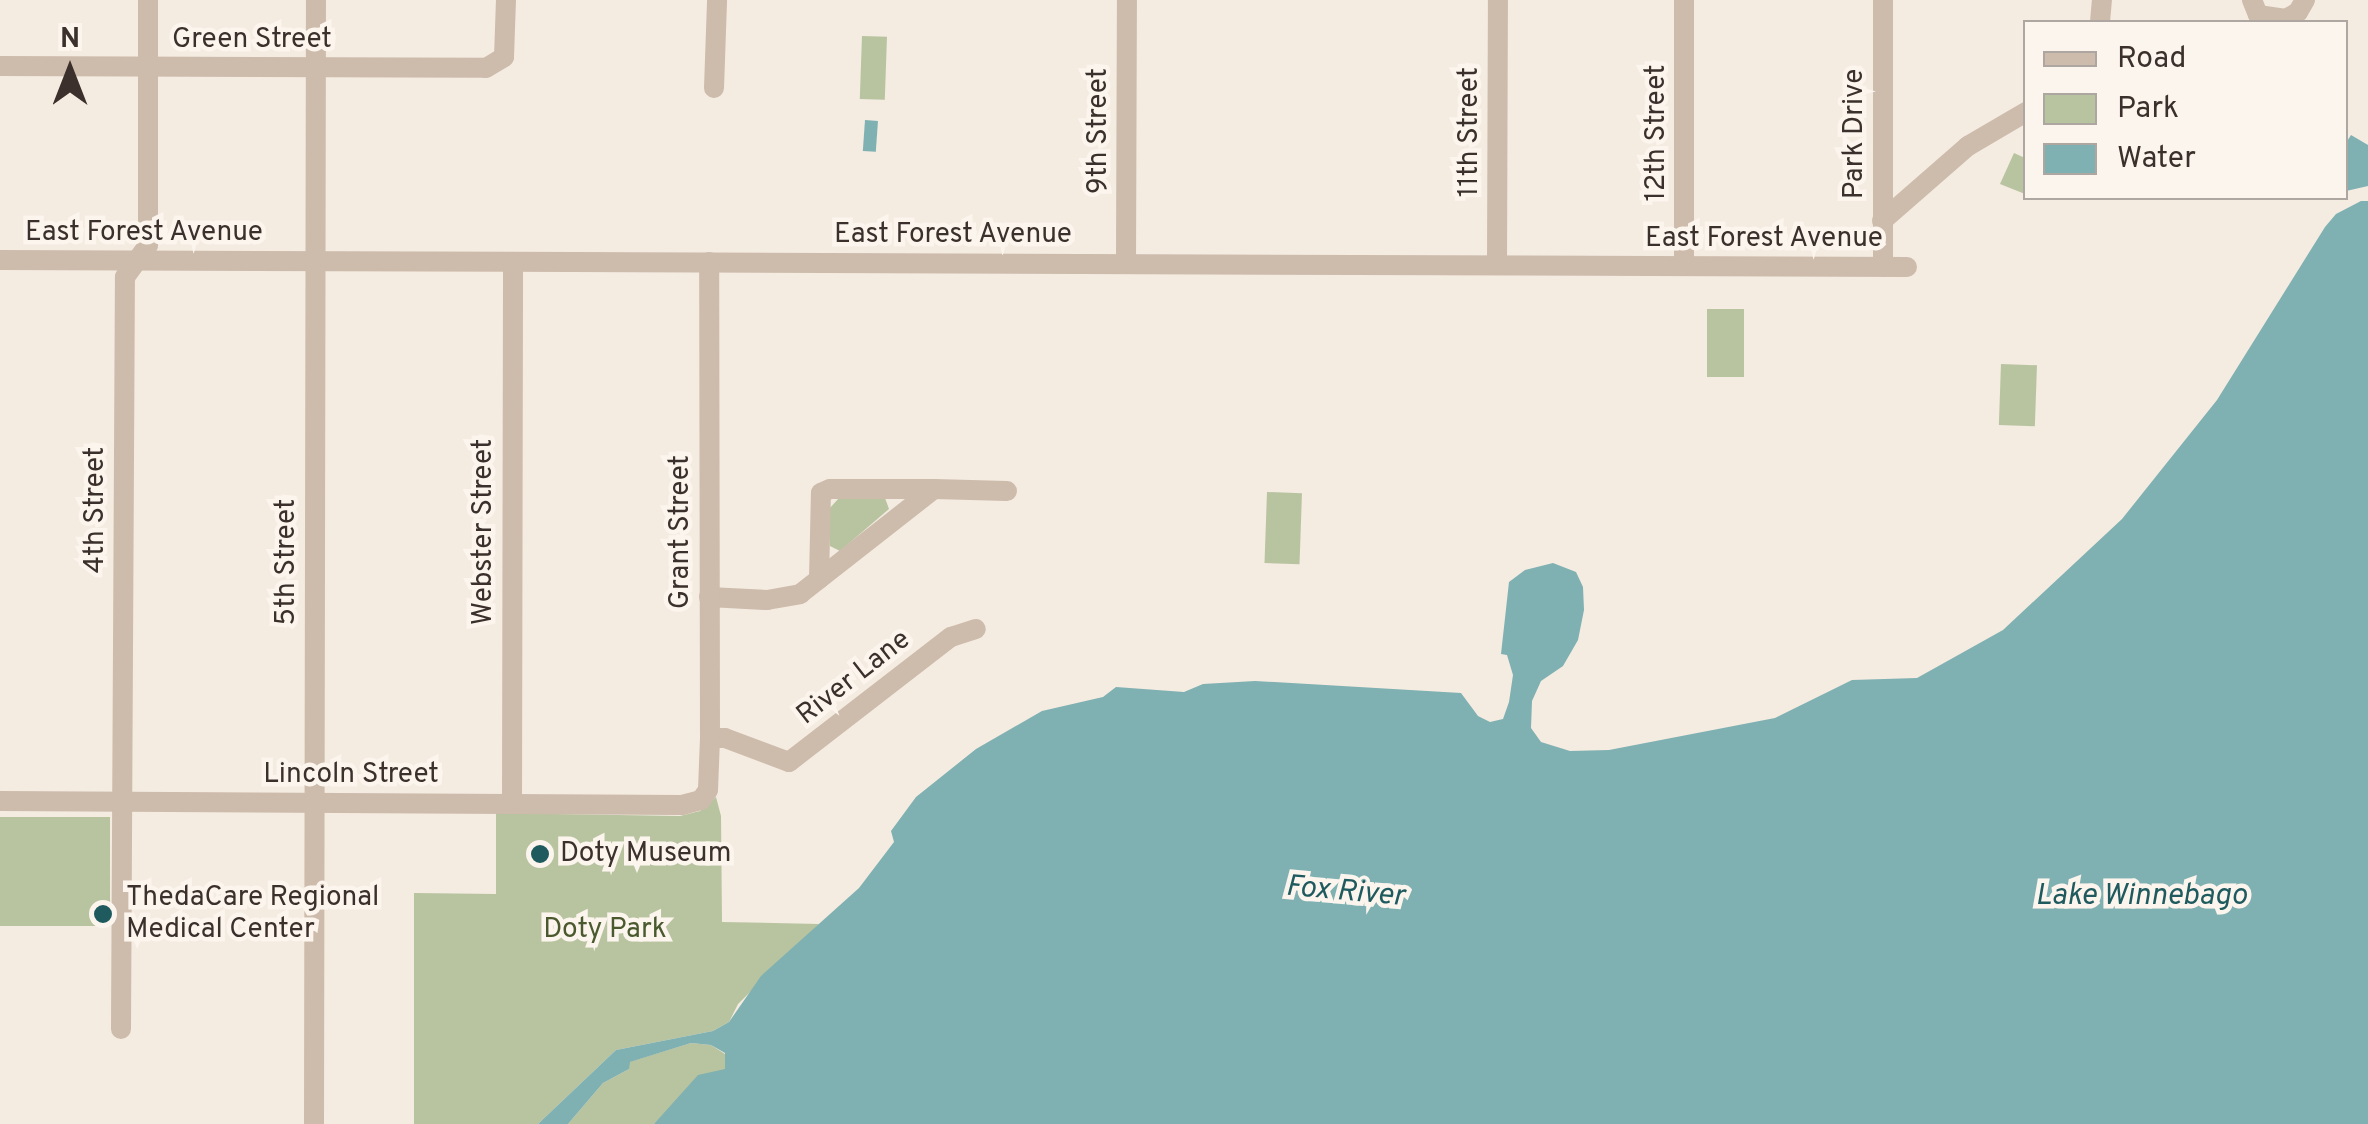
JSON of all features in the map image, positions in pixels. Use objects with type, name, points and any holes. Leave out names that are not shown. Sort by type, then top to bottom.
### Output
[{"type":"street","name":"4th Street","points":[[121,1029],[124,276],[148,244],[148,0]]},
{"type":"street","name":"5th Street","points":[[314,1124],[316,0]]},
{"type":"street","name":"Green Street","points":[[0,66],[486,68],[501,62],[506,50],[506,0]]},
{"type":"street","points":[[714,88],[717,0]]},
{"type":"street","name":"9th Street","points":[[1126,262],[1127,0]]},
{"type":"street","name":"11th Street","points":[[1497,265],[1498,0]]},
{"type":"street","name":"12th Street","points":[[1684,0],[1684,266]]},
{"type":"street","name":"Park Drive","points":[[1882,0],[1883,267]]},
{"type":"street","points":[[2252,0],[2258,14],[2286,19],[2298,12],[2306,0]]},
{"type":"street","points":[[1882,221],[1968,146],[2023,114]]},
{"type":"street","name":"East Forest Avenue","points":[[0,260],[1907,267]]},
{"type":"street","name":"Webster Street","points":[[512,802],[513,262]]},
{"type":"street","name":"Grant Street","points":[[701,800],[708,790],[710,738],[709,262]]},
{"type":"street","points":[[819,579],[821,493],[830,489],[1007,491]]},
{"type":"street","points":[[709,598],[781,599],[800,594],[934,489]]},
{"type":"street","name":"River Lane","points":[[710,738],[725,738],[789,762],[951,637],[976,630]]},
{"type":"street","name":"Lincoln Street","points":[[0,801],[682,805],[701,800]]},
{"type":"green space","points":[[862,36],[887,37],[885,100],[860,99]]},
{"type":"green space","points":[[2014,153],[2023,157],[2023,193],[2000,184]]},
{"type":"green space","points":[[1707,309],[1744,309],[1744,377],[1707,377]]},
{"type":"green space","points":[[2001,364],[2037,365],[2035,426],[1999,425]]},
{"type":"green space","points":[[1267,492],[1302,493],[1300,564],[1265,563]]},
{"type":"green space","points":[[839,498],[885,498],[889,509],[840,551],[830,546],[829,509]]},
{"type":"green space","name":"Doty Park","points":[[716,797],[721,816],[722,922],[819,924],[738,1004],[729,1022],[713,1031],[616,1050],[538,1124],[414,1124],[414,893],[496,894],[496,813],[680,816],[700,811]]},
{"type":"green space","points":[[0,817],[110,817],[110,926],[0,926]]},
{"type":"green space","points":[[691,1043],[711,1045],[725,1054],[729,1060],[725,1070],[654,1124],[568,1124],[603,1083],[629,1069],[629,1062]]},
{"type":"water","points":[[865,120],[878,121],[876,152],[863,151]]},
{"type":"water","points":[[2351,135],[2368,145],[2368,186],[2348,191]]},
{"type":"water","points":[[2368,201],[2368,1124],[654,1124],[698,1075],[725,1069],[725,1053],[711,1045],[691,1043],[630,1062],[629,1069],[603,1083],[568,1124],[538,1124],[616,1050],[713,1031],[729,1022],[761,976],[859,888],[894,842],[891,831],[916,797],[976,749],[1042,711],[1103,697],[1116,687],[1184,692],[1203,684],[1255,681],[1461,693],[1478,716],[1490,722],[1503,719],[1513,675],[1507,655],[1501,654],[1509,582],[1525,570],[1553,563],[1576,572],[1583,587],[1584,610],[1578,640],[1563,666],[1541,681],[1532,701],[1531,728],[1541,742],[1570,751],[1609,750],[1775,718],[1852,680],[1917,678],[2003,630],[2122,519],[2217,400],[2325,227],[2336,214]]},
{"type":"place","name":"Doty Museum","points":[[540,854]]},
{"type":"place","name":"ThedaCare Regional Medical Center","points":[[103,914]]},
{"type":"water label","name":"Fox River","points":[[1345,893]]},
{"type":"water label","name":"Lake Winnebago","points":[[2141,897]]}]
